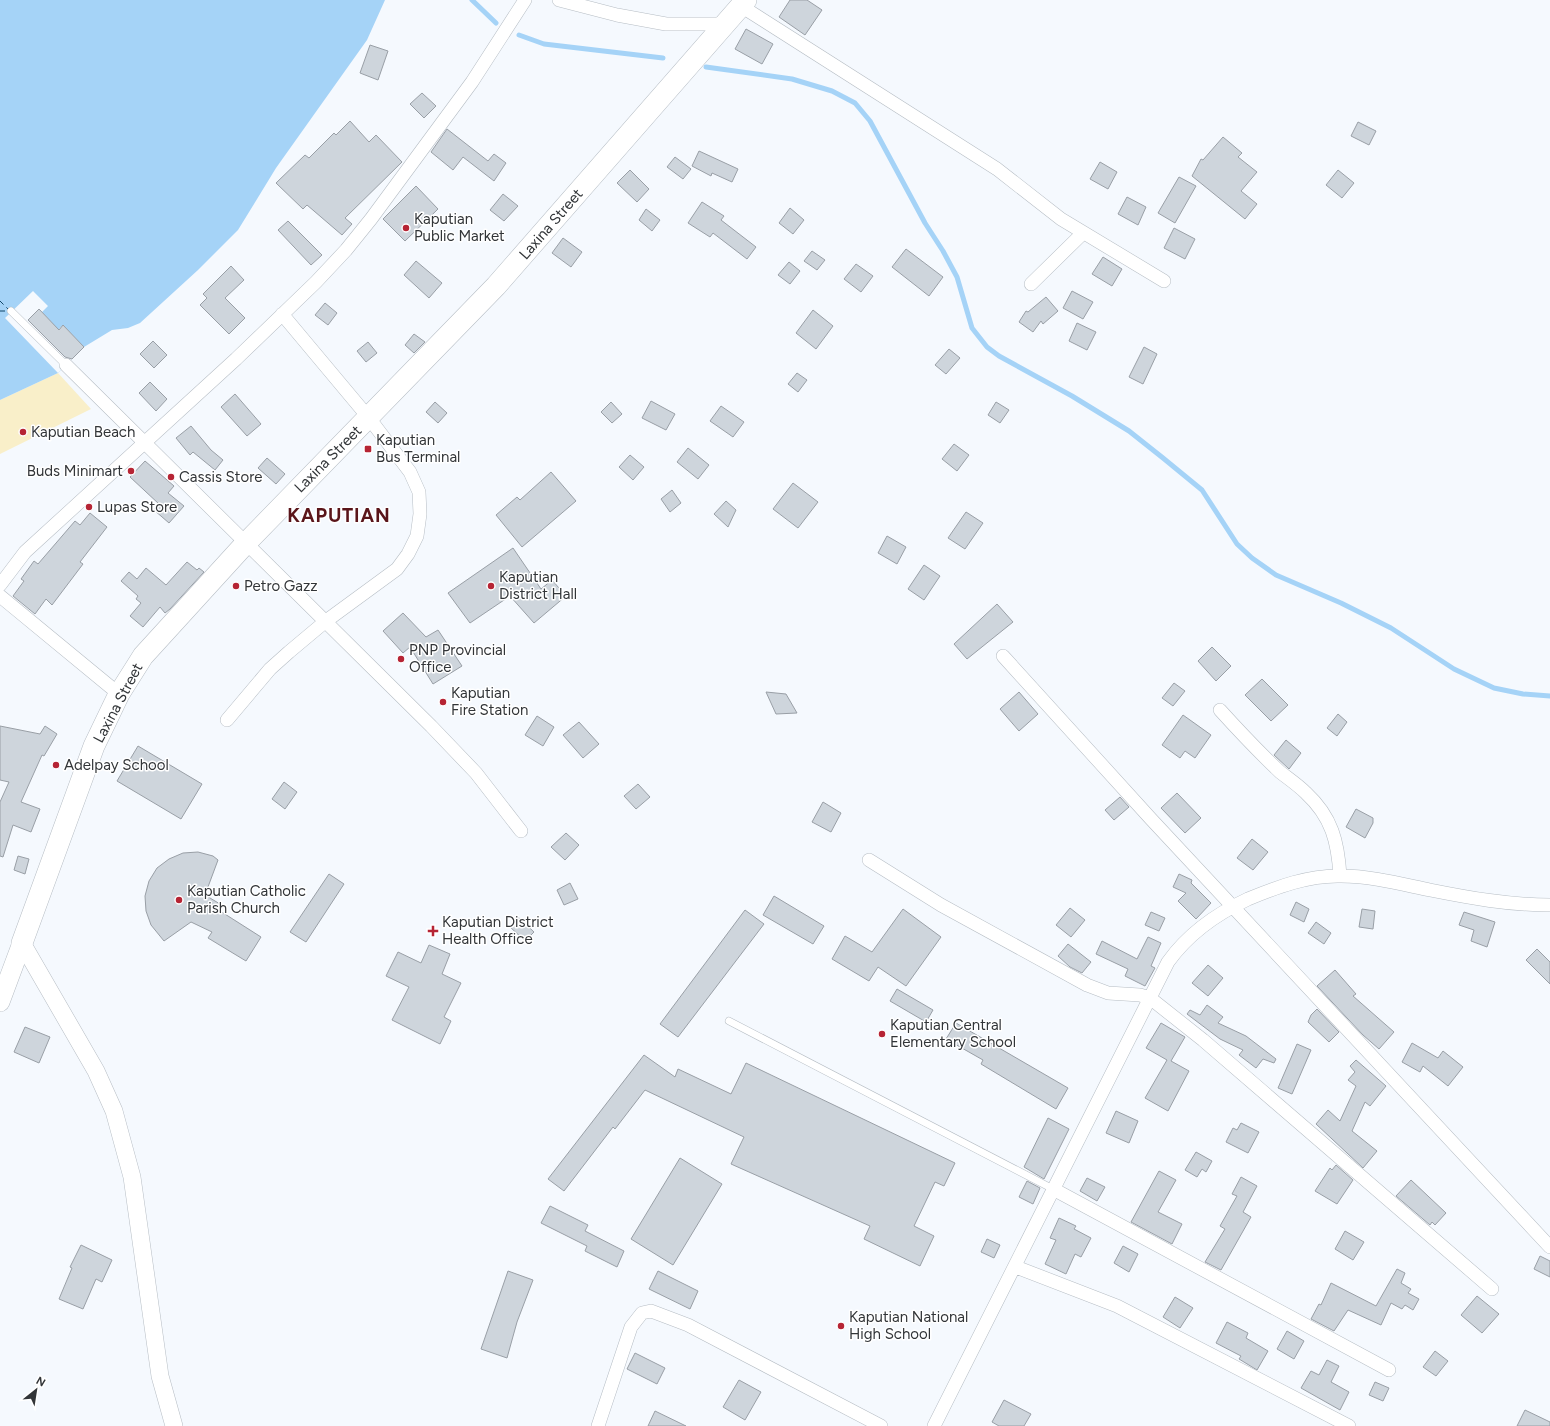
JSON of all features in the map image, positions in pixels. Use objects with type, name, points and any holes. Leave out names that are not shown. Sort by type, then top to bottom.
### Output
[{"type":"main road","name":"Laxina Street","points":[[0,1002],[94,746],[119,694],[143,656],[246,543],[496,286],[743,3]]},
{"type":"street","points":[[0,585],[25,552],[236,359],[316,282],[346,250],[371,219],[484,66],[525,0]]},
{"type":"street","points":[[560,0],[617,15],[666,24],[725,24]]},
{"type":"street","points":[[743,3],[997,169],[1042,205],[1083,233],[1164,281]]},
{"type":"street","points":[[1031,284],[1083,233]]},
{"type":"street","points":[[227,720],[270,669],[326,621],[397,569],[408,554],[417,536],[420,514],[419,492],[410,472],[369,418],[282,314]]},
{"type":"street","points":[[66,365],[326,621],[476,773],[500,801],[521,831]]},
{"type":"street","points":[[0,596],[119,694]]},
{"type":"street","points":[[1002,656],[1232,906],[1550,1247]]},
{"type":"street","points":[[1220,710],[1248,741],[1306,793],[1322,810],[1334,833],[1340,876]]},
{"type":"street","points":[[869,860],[941,905],[1087,985],[1108,993],[1140,994],[1150,998],[1203,1040],[1492,1290]]},
{"type":"street","points":[[934,1426],[1055,1190],[1168,962],[1177,950],[1207,922],[1232,906],[1301,880],[1340,876],[1384,880],[1484,900],[1550,905]]},
{"type":"street","points":[[22,943],[96,1071],[114,1111],[132,1177],[160,1376],[174,1426]]},
{"type":"street","points":[[1055,1190],[1390,1370]]},
{"type":"street","points":[[1016,1267],[1117,1306],[1349,1426]]},
{"type":"street","points":[[598,1426],[631,1327],[642,1313],[651,1311],[688,1325],[881,1426]]},
{"type":"lane","points":[[11,311],[66,365]]},
{"type":"lane","points":[[729,1021],[1055,1190]]},
{"type":"sand","name":"Kaputian Beach","points":[[58,373],[91,409],[0,454],[0,400]]},
{"type":"water","points":[[0,0],[385,0],[367,40],[276,168],[238,230],[198,270],[140,323],[128,328],[112,330],[84,347],[58,373],[0,400]]},
{"type":"pier","points":[[33,291],[48,306],[42,312],[58,330],[63,325],[84,347],[58,373],[5,318]]},
{"type":"building","points":[[790,0],[807,0],[822,10],[805,35],[779,17]]},
{"type":"building","points":[[746,29],[773,44],[762,64],[735,49]]},
{"type":"building","points":[[370,45],[388,51],[378,80],[360,73]]},
{"type":"building","points":[[422,93],[436,106],[424,118],[410,104]]},
{"type":"building","points":[[350,121],[369,142],[376,135],[402,162],[345,218],[352,224],[342,235],[307,205],[303,209],[276,183],[305,155],[309,158],[334,133],[336,135]]},
{"type":"building","points":[[1358,122],[1376,131],[1369,145],[1351,136]]},
{"type":"building","points":[[447,129],[488,161],[494,154],[506,163],[494,181],[463,157],[453,170],[431,152]]},
{"type":"building","points":[[1223,137],[1242,153],[1238,157],[1257,172],[1241,191],[1257,204],[1245,219],[1192,176],[1201,159],[1203,160]]},
{"type":"building","points":[[699,151],[738,169],[732,182],[712,173],[711,176],[692,166]]},
{"type":"building","points":[[675,157],[691,169],[683,179],[667,167]]},
{"type":"building","points":[[1100,162],[1117,172],[1108,189],[1090,179]]},
{"type":"building","points":[[630,170],[649,189],[637,202],[617,183]]},
{"type":"building","points":[[1338,170],[1354,183],[1342,198],[1326,185]]},
{"type":"building","points":[[1179,177],[1196,186],[1175,223],[1158,213]]},
{"type":"building","points":[[416,186],[438,209],[405,241],[383,219]]},
{"type":"building","points":[[503,194],[518,206],[504,221],[490,210]]},
{"type":"building","points":[[1127,197],[1146,207],[1138,225],[1118,214]]},
{"type":"building","points":[[702,202],[724,216],[721,220],[756,247],[747,259],[713,233],[710,237],[688,223]]},
{"type":"building","points":[[790,208],[804,220],[793,234],[779,223]]},
{"type":"building","points":[[646,209],[660,220],[652,231],[639,220]]},
{"type":"building","points":[[288,221],[322,255],[311,265],[278,230]]},
{"type":"building","points":[[1174,228],[1195,239],[1185,259],[1164,248]]},
{"type":"building","points":[[563,238],[582,252],[571,267],[552,253]]},
{"type":"building","points":[[906,249],[943,277],[929,296],[892,267]]},
{"type":"building","points":[[812,251],[825,260],[817,270],[804,261]]},
{"type":"building","points":[[1103,257],[1122,269],[1112,286],[1092,274]]},
{"type":"building","points":[[416,261],[442,283],[429,298],[404,275]]},
{"type":"building","points":[[789,262],[800,271],[790,284],[778,275]]},
{"type":"building","points":[[856,264],[873,276],[861,292],[844,279]]},
{"type":"building","points":[[231,266],[244,280],[225,298],[245,318],[229,334],[200,305],[207,298],[203,294]]},
{"type":"building","points":[[1072,291],[1093,302],[1083,319],[1063,308]]},
{"type":"building","points":[[1046,297],[1058,311],[1043,324],[1041,321],[1033,332],[1019,322],[1026,311],[1028,312]]},
{"type":"building","points":[[325,303],[337,313],[328,325],[315,315]]},
{"type":"building","points":[[39,309],[59,330],[63,325],[84,347],[72,359],[65,357],[28,320]]},
{"type":"building","points":[[813,310],[833,326],[816,349],[796,333]]},
{"type":"building","points":[[1077,323],[1096,332],[1087,350],[1069,341]]},
{"type":"building","points":[[414,334],[425,342],[414,353],[405,345]]},
{"type":"building","points":[[153,341],[167,355],[154,368],[140,354]]},
{"type":"building","points":[[368,342],[377,353],[366,362],[357,351]]},
{"type":"building","points":[[1144,347],[1157,354],[1143,384],[1129,377]]},
{"type":"building","points":[[949,349],[960,358],[946,374],[935,365]]},
{"type":"building","points":[[797,373],[807,380],[798,392],[788,384]]},
{"type":"building","points":[[150,382],[167,399],[156,411],[139,393]]},
{"type":"building","points":[[235,394],[261,424],[247,436],[221,407]]},
{"type":"building","points":[[651,401],[675,414],[666,430],[642,418]]},
{"type":"building","points":[[435,402],[447,413],[438,423],[426,412]]},
{"type":"building","points":[[611,402],[622,414],[612,423],[601,412]]},
{"type":"building","points":[[996,402],[1009,410],[1000,423],[988,415]]},
{"type":"building","points":[[721,406],[744,422],[733,437],[710,421]]},
{"type":"building","points":[[191,426],[211,450],[223,460],[215,470],[193,452],[190,455],[176,438]]},
{"type":"building","points":[[954,444],[969,455],[957,471],[942,459]]},
{"type":"building","points":[[688,448],[709,465],[698,479],[677,462]]},
{"type":"building","points":[[630,455],[644,467],[633,480],[619,467]]},
{"type":"building","points":[[267,458],[285,474],[276,484],[258,468]]},
{"type":"building","points":[[145,461],[174,486],[168,493],[184,506],[169,523],[154,510],[159,504],[130,477]]},
{"type":"building","points":[[551,472],[576,501],[522,547],[496,515],[517,497],[520,500]]},
{"type":"building","points":[[793,483],[818,502],[798,528],[773,509]]},
{"type":"building","points":[[672,490],[681,503],[670,512],[661,499]]},
{"type":"building","points":[[726,501],[736,510],[728,527],[714,514]]},
{"type":"building","points":[[966,512],[983,523],[965,549],[948,538]]},
{"type":"building","points":[[90,513],[107,527],[80,562],[83,564],[52,605],[46,599],[35,614],[13,596],[24,581],[21,579],[34,561],[38,564],[75,521],[80,525]]},
{"type":"building","points":[[887,536],[906,547],[897,564],[878,553]]},
{"type":"building","name":"Kaputian District Hall","points":[[513,548],[541,589],[552,580],[566,596],[534,623],[510,596],[470,623],[448,593]]},
{"type":"building","points":[[187,562],[197,570],[199,568],[204,572],[170,609],[165,613],[160,607],[143,627],[130,616],[141,603],[136,599],[138,596],[121,581],[129,572],[137,579],[146,568],[166,585]]},
{"type":"building","points":[[924,565],[940,576],[924,600],[908,589]]},
{"type":"building","points":[[997,604],[1013,622],[967,659],[954,644]]},
{"type":"building","points":[[403,613],[426,637],[438,630],[462,666],[433,684],[410,647],[403,653],[383,631]]},
{"type":"building","points":[[1212,647],[1231,666],[1216,681],[1198,661]]},
{"type":"building","points":[[1262,679],[1288,705],[1271,721],[1245,695]]},
{"type":"building","points":[[1174,683],[1185,691],[1173,706],[1162,698]]},
{"type":"building","points":[[766,692],[786,694],[797,713],[776,714]]},
{"type":"building","points":[[1019,692],[1038,714],[1019,731],[1000,709]]},
{"type":"building","points":[[1338,714],[1347,722],[1337,736],[1327,728]]},
{"type":"building","points":[[1183,715],[1211,735],[1195,758],[1185,751],[1180,758],[1162,745]]},
{"type":"building","points":[[537,716],[554,727],[543,746],[525,735]]},
{"type":"building","points":[[579,722],[599,744],[583,758],[563,735]]},
{"type":"building","points":[[0,726],[40,734],[45,726],[57,734],[44,756],[42,755],[21,802],[40,809],[31,832],[13,825],[3,857],[0,856],[0,802],[9,782],[0,780]]},
{"type":"building","points":[[1286,740],[1301,753],[1289,769],[1274,755]]},
{"type":"building","points":[[138,746],[202,784],[181,819],[117,781]]},
{"type":"building","points":[[284,782],[297,792],[285,809],[272,799]]},
{"type":"building","points":[[638,784],[650,797],[636,809],[624,796]]},
{"type":"building","points":[[1177,793],[1201,818],[1185,833],[1161,808]]},
{"type":"building","points":[[1120,797],[1129,807],[1114,820],[1105,810]]},
{"type":"building","points":[[823,802],[841,813],[831,832],[812,822]]},
{"type":"building","points":[[1356,809],[1373,818],[1373,823],[1365,838],[1346,827]]},
{"type":"building","points":[[566,833],[579,845],[565,860],[551,847]]},
{"type":"building","points":[[1252,839],[1268,852],[1253,870],[1237,858]]},
{"type":"building","name":"Kaputian Catholic Parish Church","points":[[198,852],[213,856],[218,860],[205,895],[220,904],[217,909],[261,937],[246,961],[208,938],[212,932],[191,922],[164,941],[151,925],[146,911],[145,896],[149,881],[157,868],[169,859],[183,853]]},
{"type":"building","points":[[18,856],[29,859],[25,874],[14,870]]},
{"type":"building","points":[[329,874],[344,884],[306,942],[290,932]]},
{"type":"building","points":[[1179,874],[1192,880],[1191,883],[1211,903],[1196,919],[1178,901],[1186,893],[1173,887]]},
{"type":"building","points":[[570,883],[578,899],[564,905],[557,890]]},
{"type":"building","points":[[774,896],[824,926],[813,944],[763,915]]},
{"type":"building","points":[[1296,902],[1309,909],[1304,922],[1290,915]]},
{"type":"building","points":[[1070,908],[1085,920],[1071,937],[1056,925]]},
{"type":"building","points":[[903,909],[941,937],[906,986],[878,967],[869,981],[832,959],[845,936],[872,952]]},
{"type":"building","points":[[1362,909],[1375,911],[1373,929],[1359,927]]},
{"type":"building","points":[[745,910],[764,924],[678,1037],[660,1024]]},
{"type":"building","points":[[1151,912],[1165,918],[1159,931],[1145,925]]},
{"type":"building","points":[[1464,912],[1495,922],[1487,947],[1471,941],[1474,930],[1459,925]]},
{"type":"building","points":[[518,917],[534,932],[525,941],[509,926]]},
{"type":"building","points":[[1316,922],[1331,933],[1324,944],[1308,933]]},
{"type":"building","points":[[1148,937],[1161,943],[1151,966],[1155,968],[1145,986],[1125,976],[1128,969],[1096,954],[1102,941],[1137,959]]},
{"type":"building","points":[[1068,944],[1091,962],[1082,973],[1070,967],[1058,956]]},
{"type":"building","points":[[429,945],[450,954],[442,974],[461,983],[444,1017],[451,1021],[440,1044],[392,1020],[409,987],[386,976],[398,952],[421,963]]},
{"type":"building","points":[[1537,949],[1550,962],[1550,984],[1526,960]]},
{"type":"building","points":[[1208,965],[1223,978],[1208,996],[1192,983]]},
{"type":"building","points":[[1335,970],[1356,994],[1353,996],[1394,1032],[1379,1049],[1363,1035],[1317,986]]},
{"type":"building","points":[[897,989],[933,1010],[926,1022],[890,1001]]},
{"type":"building","points":[[1207,1005],[1223,1017],[1218,1023],[1246,1036],[1276,1059],[1274,1063],[1263,1059],[1256,1068],[1239,1055],[1243,1050],[1220,1039],[1187,1014],[1190,1010],[1200,1015]]},
{"type":"building","points":[[1317,1009],[1339,1032],[1329,1042],[1308,1022],[1311,1015]]},
{"type":"building","points":[[956,1023],[1068,1088],[1056,1109],[981,1064],[983,1060],[946,1039]]},
{"type":"building","points":[[1161,1023],[1185,1037],[1171,1061],[1189,1071],[1168,1111],[1145,1098],[1167,1060],[1146,1048]]},
{"type":"building","points":[[25,1027],[50,1037],[39,1063],[14,1052]]},
{"type":"building","points":[[1412,1043],[1438,1058],[1443,1051],[1463,1067],[1448,1086],[1423,1066],[1420,1072],[1402,1062]]},
{"type":"building","points":[[1297,1044],[1311,1050],[1292,1094],[1278,1088]]},
{"type":"building","points":[[644,1055],[675,1077],[678,1069],[731,1094],[746,1063],[955,1163],[944,1186],[935,1182],[914,1226],[934,1236],[920,1266],[864,1239],[870,1226],[731,1164],[744,1137],[645,1090],[615,1129],[613,1127],[564,1191],[548,1179]]},
{"type":"building","points":[[1356,1060],[1386,1086],[1370,1106],[1365,1102],[1352,1131],[1377,1151],[1363,1168],[1316,1124],[1328,1110],[1340,1121],[1356,1086],[1348,1080],[1355,1072],[1350,1066]]},
{"type":"building","points":[[1116,1111],[1138,1121],[1129,1143],[1106,1133]]},
{"type":"building","points":[[1048,1118],[1069,1129],[1044,1179],[1024,1167]]},
{"type":"building","points":[[1241,1123],[1259,1132],[1248,1153],[1226,1142],[1233,1128],[1237,1130]]},
{"type":"building","points":[[1196,1152],[1212,1161],[1206,1172],[1202,1169],[1197,1177],[1185,1170]]},
{"type":"building","points":[[680,1158],[722,1184],[673,1265],[631,1239]]},
{"type":"building","points":[[1336,1165],[1353,1180],[1337,1204],[1315,1191],[1330,1168],[1332,1170]]},
{"type":"building","points":[[1159,1171],[1176,1180],[1158,1212],[1182,1224],[1172,1244],[1131,1222]]},
{"type":"building","points":[[1241,1177],[1257,1186],[1243,1212],[1251,1217],[1221,1270],[1205,1262],[1225,1229],[1220,1226],[1237,1196],[1232,1194]]},
{"type":"building","points":[[1087,1178],[1105,1187],[1097,1201],[1080,1191]]},
{"type":"building","points":[[1411,1180],[1446,1213],[1435,1225],[1432,1222],[1430,1225],[1396,1196]]},
{"type":"building","points":[[1027,1181],[1040,1188],[1033,1204],[1019,1197]]},
{"type":"building","points":[[550,1206],[588,1225],[585,1231],[624,1251],[617,1267],[585,1251],[587,1246],[541,1223]]},
{"type":"building","points":[[1059,1218],[1076,1226],[1074,1229],[1091,1238],[1081,1257],[1075,1254],[1066,1274],[1045,1264],[1056,1240],[1050,1238]]},
{"type":"building","points":[[1345,1231],[1364,1242],[1353,1260],[1335,1249]]},
{"type":"building","points":[[987,1239],[1000,1245],[994,1258],[981,1252]]},
{"type":"building","points":[[81,1245],[112,1260],[102,1282],[96,1279],[83,1309],[59,1299],[72,1268],[70,1267]]},
{"type":"building","points":[[1123,1246],[1138,1254],[1129,1272],[1114,1263]]},
{"type":"building","points":[[1540,1256],[1550,1261],[1550,1277],[1534,1269]]},
{"type":"building","points":[[1397,1269],[1405,1273],[1401,1283],[1411,1289],[1408,1293],[1419,1299],[1413,1310],[1405,1305],[1402,1309],[1391,1303],[1381,1325],[1348,1310],[1334,1331],[1311,1319],[1319,1304],[1321,1305],[1331,1283],[1376,1306]]},
{"type":"building","points":[[508,1271],[533,1280],[517,1322],[507,1358],[481,1349]]},
{"type":"building","points":[[658,1271],[698,1291],[690,1309],[649,1289]]},
{"type":"building","points":[[1477,1296],[1499,1314],[1482,1333],[1461,1315]]},
{"type":"building","points":[[1175,1297],[1193,1308],[1180,1328],[1163,1317]]},
{"type":"building","points":[[1227,1322],[1248,1333],[1246,1338],[1268,1351],[1257,1370],[1239,1359],[1241,1356],[1216,1343]]},
{"type":"building","points":[[1287,1331],[1304,1341],[1294,1359],[1277,1349]]},
{"type":"building","points":[[1435,1351],[1448,1361],[1436,1376],[1423,1367]]},
{"type":"building","points":[[635,1353],[665,1368],[657,1384],[627,1369]]},
{"type":"building","points":[[1327,1360],[1339,1366],[1331,1382],[1349,1392],[1340,1410],[1301,1388],[1311,1371],[1319,1375]]},
{"type":"building","points":[[739,1380],[761,1392],[745,1420],[723,1407]]},
{"type":"building","points":[[1375,1382],[1389,1388],[1383,1401],[1369,1395]]},
{"type":"building","points":[[1004,1400],[1031,1414],[1024,1426],[999,1426],[992,1422]]},
{"type":"building","points":[[1525,1410],[1550,1422],[1550,1426],[1517,1426]]},
{"type":"building","points":[[655,1411],[686,1426],[648,1426]]},
{"type":"waterway","points":[[472,0],[496,23]]},
{"type":"waterway","points":[[519,35],[544,44],[663,58]]},
{"type":"waterway","points":[[706,67],[792,79],[832,91],[855,103],[870,121],[925,223],[943,251],[957,277],[972,328],[987,347],[999,356],[1072,396],[1129,431],[1163,458],[1202,490],[1237,544],[1252,558],[1276,575],[1341,603],[1391,628],[1454,669],[1494,688],[1523,694],[1550,696]]},
{"type":"ferry route","points":[[0,301],[9,310]]},
{"type":"ferry route","points":[[0,311],[7,311]]},
{"type":"place","name":"Kaputian Public Market","points":[[406,228]]},
{"type":"place","name":"Kaputian Beach","points":[[23,432]]},
{"type":"place","name":"Kaputian Bus Terminal","points":[[368,449]]},
{"type":"place","name":"Buds Minimart","points":[[131,471]]},
{"type":"place","name":"Cassis Store","points":[[171,477]]},
{"type":"place","name":"Lupas Store","points":[[89,507]]},
{"type":"place","name":"Petro Gazz","points":[[236,586]]},
{"type":"place","name":"Kaputian District Hall","points":[[491,586]]},
{"type":"place","name":"PNP Provincial Office","points":[[401,659]]},
{"type":"place","name":"Kaputian Fire Station","points":[[443,702]]},
{"type":"place","name":"Adelpay School","points":[[56,765]]},
{"type":"place","name":"Kaputian Catholic Parish Church","points":[[179,900]]},
{"type":"place","name":"Kaputian District Health Office","points":[[433,931]]},
{"type":"place","name":"Kaputian Central Elementary School","points":[[882,1034]]},
{"type":"place","name":"Kaputian National High School","points":[[841,1326]]},
{"type":"district","name":"KAPUTIAN","points":[[339,515]]}]
